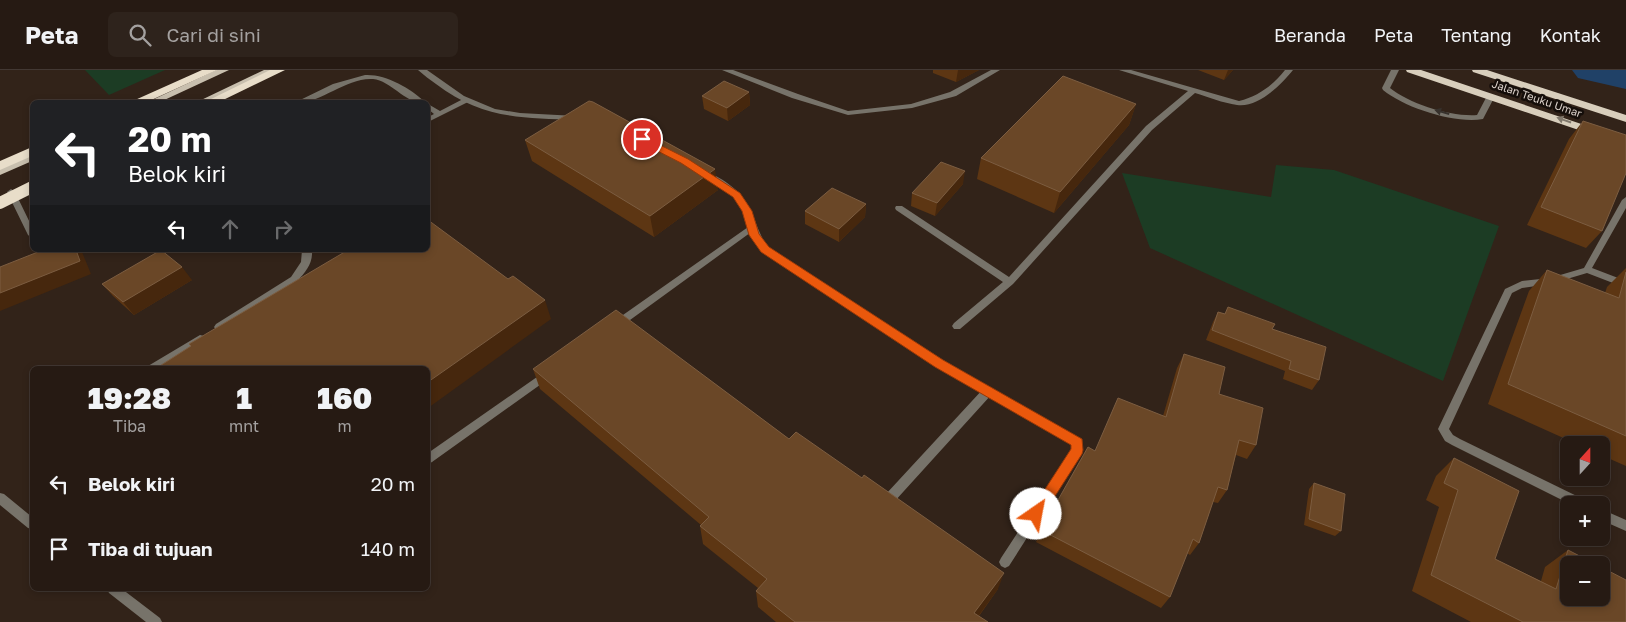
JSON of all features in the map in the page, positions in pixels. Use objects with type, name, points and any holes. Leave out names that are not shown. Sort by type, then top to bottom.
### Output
[{"type":"highway","points":[[144,100],[211,70]]},
{"type":"highway","points":[[215,100],[279,70]]},
{"type":"highway","name":"Jalan Teuku Umar","points":[[1411,70],[1626,142]]},
{"type":"highway","name":"Jalan Teuku Umar","points":[[1477,70],[1626,118]]},
{"type":"highway","points":[[0,166],[30,152]]},
{"type":"highway","points":[[0,203],[30,188]]},
{"type":"main road","points":[[157,100],[224,70]]},
{"type":"main road","points":[[206,100],[272,70]]},
{"type":"main road","points":[[0,172],[30,159]]},
{"type":"main road","points":[[0,197],[30,183]]},
{"type":"street","points":[[422,70],[466,101],[513,116],[590,119]]},
{"type":"street","points":[[726,70],[795,96],[848,113],[912,106],[954,94],[996,70]]},
{"type":"street","points":[[1123,70],[1239,103],[1255,100],[1265,95],[1289,70]]},
{"type":"street","points":[[1395,70],[1386,88],[1391,94],[1411,103],[1466,119],[1480,117],[1491,96]]},
{"type":"street","points":[[305,100],[358,78],[374,77],[391,84],[418,100]]},
{"type":"street","points":[[957,326],[1010,282],[1149,128],[1192,91]]},
{"type":"street","points":[[430,119],[466,101]]},
{"type":"street","points":[[430,107],[440,114]]},
{"type":"street","points":[[699,170],[737,195],[747,211],[754,235],[765,249],[939,364],[1078,444],[1077,450],[1005,562]]},
{"type":"street","points":[[11,192],[30,231]]},
{"type":"street","points":[[1587,270],[1626,202]]},
{"type":"street","points":[[900,208],[1010,282]]},
{"type":"street","points":[[606,332],[751,228]]},
{"type":"street","points":[[157,366],[294,279],[303,269],[308,257],[307,252]]},
{"type":"street","points":[[1565,496],[1449,438],[1443,429],[1508,291],[1515,285],[1524,282],[1546,282],[1587,270],[1626,285]]},
{"type":"street","points":[[430,458],[557,366]]},
{"type":"street","points":[[890,498],[988,391]]},
{"type":"street","points":[[0,498],[30,522]]},
{"type":"street","points":[[1610,518],[1626,526]]},
{"type":"street","points":[[116,591],[156,622]]},
{"type":"green space","points":[[85,70],[165,70],[109,95]]},
{"type":"green space","points":[[1276,165],[1334,170],[1499,226],[1443,381],[1150,248],[1122,173],[1271,197]]},
{"type":"building","points":[[1063,76],[1136,104],[1060,192],[981,158]]},
{"type":"building","points":[[724,81],[749,92],[727,108],[702,96]]},
{"type":"building","points":[[589,101],[715,169],[650,216],[525,140]]},
{"type":"building","points":[[1583,121],[1626,135],[1626,173],[1602,231],[1541,207]]},
{"type":"building","points":[[941,162],[965,171],[937,203],[912,193]]},
{"type":"building","points":[[832,188],[866,204],[839,229],[805,211]]},
{"type":"building","points":[[430,221],[508,279],[513,276],[545,300],[430,381],[430,366],[160,366],[191,346],[189,344],[345,252],[430,252]]},
{"type":"building","points":[[38,252],[77,252],[80,261],[0,293],[0,267]]},
{"type":"building","points":[[158,252],[163,252],[182,267],[123,302],[102,284]]},
{"type":"building","points":[[1547,270],[1619,298],[1626,272],[1626,436],[1508,384]]},
{"type":"building","points":[[1228,307],[1275,324],[1272,329],[1326,347],[1319,380],[1289,369],[1291,361],[1212,330],[1218,312],[1225,314]]},
{"type":"building","points":[[616,310],[789,439],[796,432],[862,478],[864,475],[1004,573],[974,613],[988,622],[795,622],[756,591],[767,579],[700,526],[709,517],[533,369]]},
{"type":"building","points":[[1184,354],[1225,367],[1219,394],[1263,408],[1256,445],[1239,440],[1227,490],[1218,487],[1199,543],[1193,539],[1170,597],[1041,530],[1088,447],[1095,451],[1118,398],[1166,417]]},
{"type":"building","points":[[1454,458],[1519,491],[1495,559],[1556,589],[1560,576],[1560,606],[1610,606],[1610,572],[1626,580],[1626,622],[1523,622],[1431,575],[1458,490],[1444,483]]},
{"type":"building","points":[[1314,483],[1345,494],[1341,531],[1309,519]]},
{"type":"building","points":[[1568,550],[1580,556],[1566,556]]},
{"type":"waterway","points":[[1592,70],[1626,77]]},
{"type":"route","points":[[642,139],[684,161],[737,195],[747,211],[754,235],[765,249],[939,364],[1077,443],[1077,450],[1036,514]]}]
